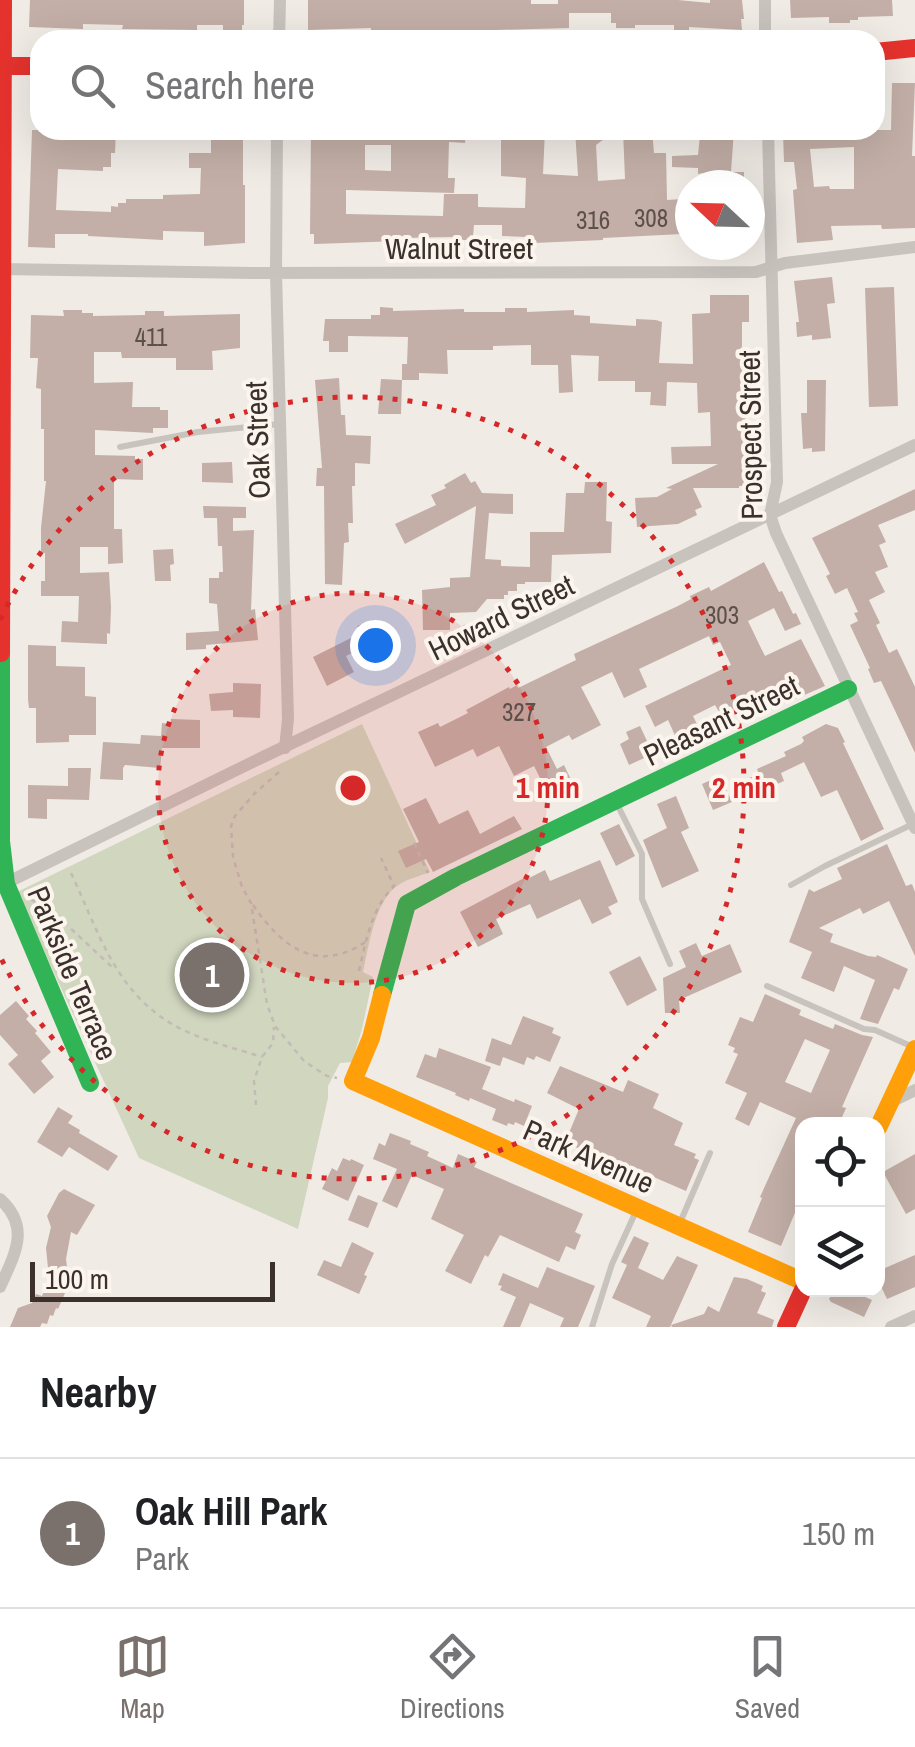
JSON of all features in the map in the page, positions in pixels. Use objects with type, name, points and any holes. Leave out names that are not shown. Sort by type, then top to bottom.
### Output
[{"type":"street","name":"Parkside Terrace","points":[[3,0],[3,885],[90,1083]]},
{"type":"street","points":[[278,30],[280,0]]},
{"type":"street","points":[[764,0],[765,30]]},
{"type":"street","points":[[885,51],[915,48]]},
{"type":"street","points":[[1,66],[30,66]]},
{"type":"street","name":"Oak Street","points":[[277,140],[276,272],[288,720],[285,748]]},
{"type":"street","name":"Prospect Street","points":[[768,140],[778,482],[770,515],[914,826]]},
{"type":"street","name":"Walnut Street","points":[[1,269],[756,272],[771,266],[915,247]]},
{"type":"street","name":"Howard Street","points":[[3,885],[915,445]]},
{"type":"street","name":"Pleasant Street","points":[[353,1081],[371,1038],[407,904],[456,876],[848,689]]},
{"type":"street","points":[[883,1117],[915,1049]]},
{"type":"street","name":"Park Avenue","points":[[353,1081],[795,1278]]},
{"type":"street","points":[[889,1103],[915,1090]]},
{"type":"street","points":[[0,1198],[13,1212],[20,1231],[0,1287]]},
{"type":"street","points":[[786,1327],[799,1297]]},
{"type":"street","points":[[891,1327],[915,1316]]},
{"type":"lane","points":[[120,446],[198,432],[281,424]]},
{"type":"lane","points":[[616,800],[642,854],[642,900],[670,964]]},
{"type":"lane","points":[[791,885],[914,826]]},
{"type":"lane","points":[[767,986],[915,1049]]},
{"type":"lane","points":[[678,1226],[710,1153]]},
{"type":"lane","points":[[592,1327],[612,1264],[638,1208]]},
{"type":"path","points":[[279,772],[242,806],[231,826],[236,871],[252,903],[278,937],[297,950],[332,956],[367,941]]},
{"type":"path","points":[[414,842],[430,877]]},
{"type":"path","points":[[360,971],[378,906],[394,886],[380,858]]},
{"type":"path","points":[[71,872],[115,970]]},
{"type":"path","points":[[25,895],[68,926],[115,970],[138,999],[169,1022],[262,1057]]},
{"type":"path","points":[[252,903],[274,1026],[273,1044],[262,1057],[254,1082],[256,1105]]},
{"type":"path","points":[[274,1026],[317,1070],[353,1081]]},
{"type":"green space","points":[[362,724],[430,872],[400,884],[379,911],[363,972],[373,977],[362,1029],[352,1062],[340,1063],[328,1086],[298,1229],[139,1158],[17,892]]},
{"type":"building","points":[[30,0],[244,0],[242,30],[223,30],[223,25],[197,25],[197,30],[83,24],[83,29],[29,27]]},
{"type":"building","points":[[308,0],[531,0],[531,4],[558,4],[558,0],[742,0],[744,19],[742,30],[674,30],[674,25],[616,28],[616,23],[611,23],[611,13],[569,13],[569,28],[308,30]]},
{"type":"building","points":[[790,0],[892,0],[893,16],[858,17],[850,23],[829,23],[829,17],[791,18]]},
{"type":"building","points":[[892,83],[915,83],[915,228],[831,226],[833,240],[797,243],[794,162],[784,162],[783,140],[885,140],[885,130],[891,130]],"holes":[[[854,147],[854,189],[814,187],[810,149]]]},
{"type":"building","points":[[32,140],[116,140],[111,167],[103,167],[103,171],[58,169],[56,210],[111,212],[111,206],[118,207],[126,199],[200,194],[201,168],[189,168],[189,153],[211,153],[211,140],[243,140],[245,243],[204,246],[204,232],[163,231],[163,240],[55,234],[55,248],[28,247]]},
{"type":"building","points":[[311,140],[465,140],[449,142],[448,178],[455,178],[454,193],[346,190],[346,214],[443,216],[444,194],[478,194],[478,207],[525,208],[526,178],[501,176],[501,140],[545,140],[543,174],[578,176],[576,140],[603,140],[596,145],[598,181],[625,179],[623,140],[653,140],[654,153],[666,153],[667,200],[675,199],[675,234],[534,243],[526,241],[526,237],[502,236],[502,225],[474,225],[470,240],[400,238],[314,244],[314,234],[310,234]],"holes":[[[365,145],[391,145],[391,171],[365,170]]]},
{"type":"building","points":[[700,140],[733,140],[731,170],[672,167],[672,156],[698,155]]},
{"type":"building","points":[[832,277],[835,303],[827,304],[831,338],[797,337],[794,281]]},
{"type":"building","points":[[894,287],[898,406],[869,407],[865,288]]},
{"type":"building","points":[[710,295],[749,295],[749,322],[742,322],[742,347],[749,486],[693,488],[702,507],[695,510],[697,515],[678,524],[637,527],[635,498],[657,497],[672,489],[666,488],[718,464],[672,464],[671,447],[711,446],[710,412],[698,413],[697,383],[667,382],[666,406],[650,405],[651,392],[635,392],[635,381],[598,381],[599,356],[571,355],[573,392],[559,393],[558,365],[531,365],[531,345],[447,350],[448,374],[419,373],[419,380],[402,380],[408,337],[348,336],[348,352],[329,352],[329,341],[323,341],[325,319],[371,319],[371,315],[380,315],[380,307],[393,311],[574,310],[574,315],[590,316],[590,323],[636,326],[636,319],[662,322],[659,363],[693,364],[692,314],[710,313]]},
{"type":"building","points":[[63,310],[82,310],[93,316],[145,315],[145,311],[164,311],[164,316],[240,314],[240,348],[212,351],[213,370],[176,370],[176,358],[122,358],[121,352],[94,352],[94,383],[133,382],[132,407],[168,410],[168,428],[153,428],[153,433],[95,430],[95,455],[143,459],[143,480],[114,479],[114,529],[122,529],[123,563],[108,564],[108,547],[80,547],[80,573],[109,572],[107,644],[61,642],[62,621],[78,622],[79,596],[41,596],[41,581],[45,581],[41,528],[46,481],[41,389],[36,388],[38,358],[30,358],[31,315],[64,316]]},
{"type":"building","points":[[339,378],[346,435],[371,436],[370,464],[355,463],[353,523],[348,523],[349,542],[344,543],[342,585],[325,584],[324,486],[316,486],[317,468],[322,468],[315,380]]},
{"type":"building","points":[[381,379],[402,380],[401,414],[378,414]]},
{"type":"building","points":[[807,380],[826,380],[825,451],[803,449],[801,413],[807,413]]},
{"type":"building","points":[[232,462],[233,483],[202,482],[202,463]]},
{"type":"building","points":[[465,473],[482,493],[513,494],[513,514],[489,513],[485,559],[501,560],[501,566],[530,567],[530,532],[564,532],[566,493],[584,493],[585,482],[607,482],[606,521],[612,522],[611,553],[552,555],[551,582],[517,584],[517,591],[508,591],[504,599],[487,599],[476,612],[450,613],[450,630],[423,630],[422,590],[450,587],[450,578],[470,577],[476,506],[405,544],[395,524],[436,505],[431,495]]},
{"type":"building","points":[[915,489],[915,510],[878,525],[886,542],[879,545],[888,567],[875,572],[885,592],[869,600],[889,653],[897,649],[915,687],[915,753],[881,681],[874,683],[868,669],[850,625],[858,621],[854,613],[858,612],[847,588],[835,594],[812,538]]},
{"type":"building","points":[[203,506],[246,507],[246,518],[233,518],[233,531],[254,530],[251,610],[255,609],[258,640],[186,650],[186,633],[219,631],[217,604],[209,603],[209,578],[219,578],[219,572],[223,572],[222,546],[218,546],[217,518],[204,518]]},
{"type":"building","points":[[173,549],[171,581],[155,581],[153,550]]},
{"type":"building","points":[[764,562],[801,624],[785,631],[774,608],[748,621],[759,644],[765,656],[801,639],[825,686],[747,720],[740,706],[721,715],[715,705],[693,716],[706,743],[683,753],[668,720],[655,727],[645,706],[731,665],[720,642],[713,645],[709,636],[639,669],[647,687],[624,698],[612,672],[581,687],[601,725],[572,740],[569,735],[546,747],[557,769],[564,765],[574,786],[568,789],[571,795],[559,802],[547,779],[542,782],[534,766],[514,776],[499,746],[477,757],[473,749],[435,767],[418,732],[438,723],[440,727],[509,687],[518,688],[576,660],[574,654],[678,606],[709,587],[711,591]]},
{"type":"building","points":[[373,620],[382,639],[346,656],[354,672],[327,686],[313,657],[361,633],[357,626]]},
{"type":"building","points":[[28,645],[56,646],[56,666],[85,667],[85,696],[96,697],[96,735],[69,735],[69,742],[36,743],[36,708],[29,708],[28,699]]},
{"type":"building","points":[[233,683],[261,684],[260,718],[233,717],[233,710],[211,711],[209,694],[233,692]]},
{"type":"building","points":[[171,719],[200,720],[200,748],[162,748],[160,768],[125,765],[123,780],[100,779],[103,742],[140,744],[141,735],[161,736],[162,723],[171,724]]},
{"type":"building","points":[[826,724],[838,728],[884,829],[861,841],[837,790],[821,797],[804,762],[781,773],[784,781],[756,793],[749,778],[759,774],[757,769],[786,756],[784,752],[804,741],[802,737]]},
{"type":"building","points":[[640,726],[653,754],[629,765],[620,744],[629,739],[626,732]]},
{"type":"building","points":[[68,768],[91,768],[89,800],[47,799],[47,819],[28,818],[28,785],[68,786]]},
{"type":"building","points":[[720,776],[732,802],[713,810],[702,784]]},
{"type":"building","points":[[676,796],[689,828],[681,832],[699,871],[662,888],[643,840],[667,828],[657,804]]},
{"type":"building","points":[[426,798],[439,824],[468,810],[480,834],[514,816],[522,829],[433,872],[426,859],[406,868],[398,851],[419,842],[403,809]]},
{"type":"building","points":[[619,824],[635,856],[616,866],[600,833]]},
{"type":"building","points":[[887,844],[906,886],[912,884],[915,892],[915,956],[889,901],[863,914],[860,908],[819,928],[833,934],[830,942],[868,956],[877,955],[908,969],[899,990],[894,988],[878,1024],[860,1019],[875,980],[844,966],[834,992],[801,978],[812,952],[789,942],[809,889],[814,892],[842,879],[837,868]]},
{"type":"building","points":[[600,860],[618,902],[608,907],[612,914],[592,924],[580,899],[537,919],[530,904],[496,919],[503,934],[478,947],[460,912],[528,876],[545,870],[550,881]]},
{"type":"building","points":[[696,943],[702,956],[730,944],[742,972],[679,1000],[680,1013],[665,1013],[663,978],[686,967],[679,951]]},
{"type":"building","points":[[640,956],[657,990],[627,1006],[609,972]]},
{"type":"building","points":[[765,994],[801,1010],[799,1015],[833,1029],[835,1024],[873,1037],[842,1107],[846,1108],[842,1117],[795,1118],[760,1102],[749,1126],[735,1119],[747,1093],[725,1083],[738,1054],[728,1045],[740,1017],[753,1022]],"holes":[[[805,1039],[830,1050],[811,1093],[785,1082]]]},
{"type":"building","points":[[16,1001],[51,1052],[41,1061],[54,1077],[34,1094],[8,1064],[18,1055],[0,1035],[0,1015]]},
{"type":"building","points":[[523,1016],[554,1028],[552,1033],[561,1037],[550,1062],[536,1056],[534,1060],[527,1057],[524,1065],[503,1057],[500,1066],[485,1061],[492,1038],[511,1045]]},
{"type":"building","points":[[439,1048],[491,1067],[482,1089],[532,1106],[524,1126],[515,1122],[507,1126],[492,1120],[496,1109],[416,1077],[425,1054],[436,1058]]},
{"type":"building","points":[[560,1066],[623,1092],[628,1080],[659,1094],[653,1108],[683,1123],[674,1145],[696,1154],[694,1158],[699,1160],[686,1191],[617,1165],[566,1140],[579,1109],[547,1093]]},
{"type":"building","points":[[58,1107],[73,1116],[68,1123],[79,1133],[118,1156],[108,1171],[69,1147],[62,1157],[37,1142]]},
{"type":"building","points":[[795,1120],[795,1213],[781,1246],[748,1232]]},
{"type":"building","points":[[390,1133],[411,1141],[410,1144],[429,1152],[427,1156],[453,1168],[458,1154],[477,1162],[474,1167],[583,1214],[575,1232],[581,1235],[575,1250],[566,1246],[559,1262],[500,1235],[471,1284],[445,1271],[464,1235],[431,1219],[444,1189],[412,1175],[397,1208],[382,1201],[397,1169],[373,1159],[379,1143],[385,1146]]},
{"type":"building","points":[[915,1154],[915,1209],[906,1214],[885,1171]]},
{"type":"building","points":[[343,1158],[364,1165],[348,1201],[322,1189],[332,1168],[337,1171]]},
{"type":"building","points":[[64,1189],[95,1205],[77,1235],[71,1232],[66,1259],[69,1284],[47,1324],[10,1327],[18,1308],[32,1303],[36,1294],[42,1296],[49,1278],[46,1248],[51,1227],[47,1216]]},
{"type":"building","points":[[358,1195],[378,1203],[368,1228],[348,1220]]},
{"type":"building","points":[[634,1236],[649,1243],[638,1268],[663,1280],[677,1256],[698,1265],[670,1327],[646,1327],[651,1316],[612,1298],[627,1265],[621,1262]]},
{"type":"building","points":[[352,1242],[374,1253],[359,1294],[317,1275],[324,1260],[341,1267]]},
{"type":"building","points":[[915,1255],[915,1287],[887,1299],[885,1268]]},
{"type":"building","points":[[547,1267],[595,1286],[578,1327],[560,1327],[564,1318],[530,1303],[520,1327],[503,1327],[516,1297],[500,1290],[503,1273],[538,1288]]},
{"type":"building","points":[[734,1277],[763,1286],[761,1291],[766,1293],[757,1313],[774,1320],[772,1327],[672,1327],[704,1314],[708,1306],[719,1312]]},
{"type":"building","points":[[865,1297],[872,1300],[864,1317],[829,1299]]},
{"type":"traffic: fast","points":[[1,653],[1,841],[6,884],[90,1083]]},
{"type":"traffic: fast","points":[[382,995],[407,904],[848,689]]},
{"type":"traffic: slow","points":[[382,995],[371,1038],[353,1081],[795,1278]]},
{"type":"traffic: slow","points":[[883,1117],[915,1049]]},
{"type":"traffic: jam","points":[[1,653],[3,0]]},
{"type":"traffic: jam","points":[[885,51],[915,48]]},
{"type":"traffic: jam","points":[[0,66],[30,66]]},
{"type":"traffic: jam","points":[[786,1327],[800,1297]]},
{"type":"place","name":"Oak Hill Park","points":[[212,975]]}]
